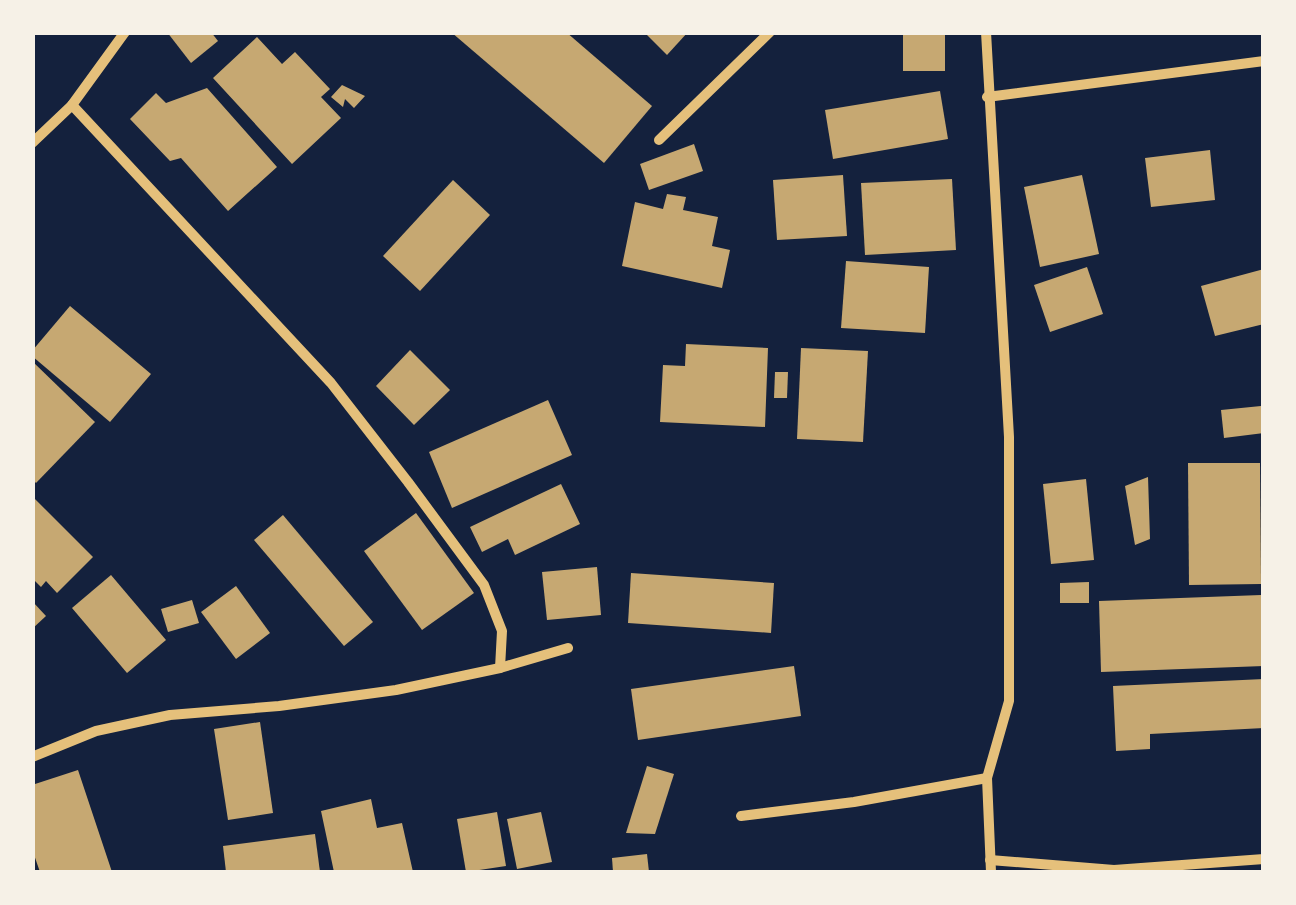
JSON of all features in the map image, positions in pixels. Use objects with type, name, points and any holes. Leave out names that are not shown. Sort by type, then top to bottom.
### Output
[{"type":"street","points":[[32,143],[72,105],[125,32]]},
{"type":"street","points":[[660,140],[770,32]]},
{"type":"street","points":[[986,32],[1009,438],[1009,701],[987,778],[991,866],[1114,870],[1264,859]]},
{"type":"street","points":[[987,97],[1264,61]]},
{"type":"street","points":[[72,105],[331,384],[408,482],[484,585],[502,631],[500,668]]},
{"type":"street","points":[[32,757],[96,732],[170,715],[279,706],[396,690],[500,668],[568,648]]},
{"type":"street","points":[[741,816],[854,802],[987,778]]},
{"type":"building","points":[[167,32],[211,32],[218,41],[191,63]]},
{"type":"building","points":[[451,32],[566,32],[652,106],[604,163]]},
{"type":"building","points":[[644,32],[688,32],[667,55]]},
{"type":"building","points":[[903,32],[945,32],[945,71],[903,71]]},
{"type":"building","points":[[257,37],[282,64],[295,52],[330,89],[321,97],[341,118],[292,164],[213,78]]},
{"type":"building","points":[[342,85],[365,96],[354,108],[345,99],[343,107],[331,97]]},
{"type":"building","points":[[207,88],[277,167],[228,211],[181,158],[170,161],[130,119],[156,93],[166,103]]},
{"type":"building","points":[[940,91],[948,139],[833,159],[825,110]]},
{"type":"building","points":[[694,144],[703,171],[649,190],[640,164]]},
{"type":"building","points":[[1210,150],[1215,200],[1151,207],[1145,158]]},
{"type":"building","points":[[843,175],[847,236],[777,240],[773,180]]},
{"type":"building","points":[[1082,175],[1099,254],[1040,267],[1024,187]]},
{"type":"building","points":[[952,179],[956,250],[865,255],[861,183]]},
{"type":"building","points":[[453,180],[490,215],[420,291],[383,256]]},
{"type":"building","points":[[667,194],[686,197],[683,210],[718,217],[712,246],[730,250],[722,288],[622,266],[635,202],[663,209]]},
{"type":"building","points":[[846,261],[929,267],[925,333],[841,328]]},
{"type":"building","points":[[1087,267],[1103,314],[1050,332],[1034,285]]},
{"type":"building","points":[[1264,269],[1264,324],[1215,336],[1201,286]]},
{"type":"building","points":[[70,306],[151,374],[110,422],[32,356],[32,351]]},
{"type":"building","points":[[686,344],[768,348],[765,427],[660,422],[663,365],[685,366]]},
{"type":"building","points":[[801,348],[868,351],[863,442],[797,439]]},
{"type":"building","points":[[410,350],[450,390],[414,425],[376,386]]},
{"type":"building","points":[[32,361],[95,422],[36,483],[32,479]]},
{"type":"building","points":[[775,372],[788,372],[787,398],[774,398]]},
{"type":"building","points":[[548,400],[572,455],[452,508],[429,452]]},
{"type":"building","points":[[1261,406],[1264,433],[1224,438],[1221,410]]},
{"type":"building","points":[[1188,463],[1260,463],[1261,584],[1189,585]]},
{"type":"building","points":[[1148,477],[1150,539],[1135,545],[1125,486]]},
{"type":"building","points":[[1086,479],[1094,560],[1051,564],[1043,484]]},
{"type":"building","points":[[561,484],[580,524],[515,555],[508,539],[482,552],[470,527]]},
{"type":"building","points":[[32,496],[93,557],[57,593],[46,581],[41,587],[32,578]]},
{"type":"building","points":[[416,513],[474,593],[422,630],[364,551]]},
{"type":"building","points":[[283,515],[373,622],[344,646],[254,540]]},
{"type":"building","points":[[597,567],[601,615],[547,620],[542,572]]},
{"type":"building","points":[[631,573],[774,583],[771,633],[628,623]]},
{"type":"building","points":[[111,575],[166,640],[127,673],[72,608]]},
{"type":"building","points":[[1089,582],[1089,603],[1060,603],[1060,583]]},
{"type":"building","points":[[236,586],[270,633],[236,659],[201,612]]},
{"type":"building","points":[[1261,595],[1264,666],[1101,672],[1099,601]]},
{"type":"building","points":[[192,600],[199,623],[168,632],[161,609]]},
{"type":"building","points":[[32,601],[46,616],[32,629]]},
{"type":"building","points":[[794,666],[801,716],[638,740],[631,689]]},
{"type":"building","points":[[1264,679],[1264,728],[1150,734],[1150,749],[1116,751],[1113,686]]},
{"type":"building","points":[[260,722],[273,813],[228,820],[214,729]]},
{"type":"building","points":[[647,766],[674,774],[655,834],[626,833]]},
{"type":"building","points":[[78,770],[112,872],[40,872],[32,849],[32,785]]},
{"type":"building","points":[[371,799],[377,828],[402,823],[413,872],[334,872],[321,811]]},
{"type":"building","points":[[497,812],[506,866],[466,872],[457,819]]},
{"type":"building","points":[[541,812],[552,862],[517,869],[507,819]]},
{"type":"building","points":[[315,834],[320,872],[226,872],[223,846]]},
{"type":"building","points":[[647,854],[649,872],[613,872],[612,858]]}]
